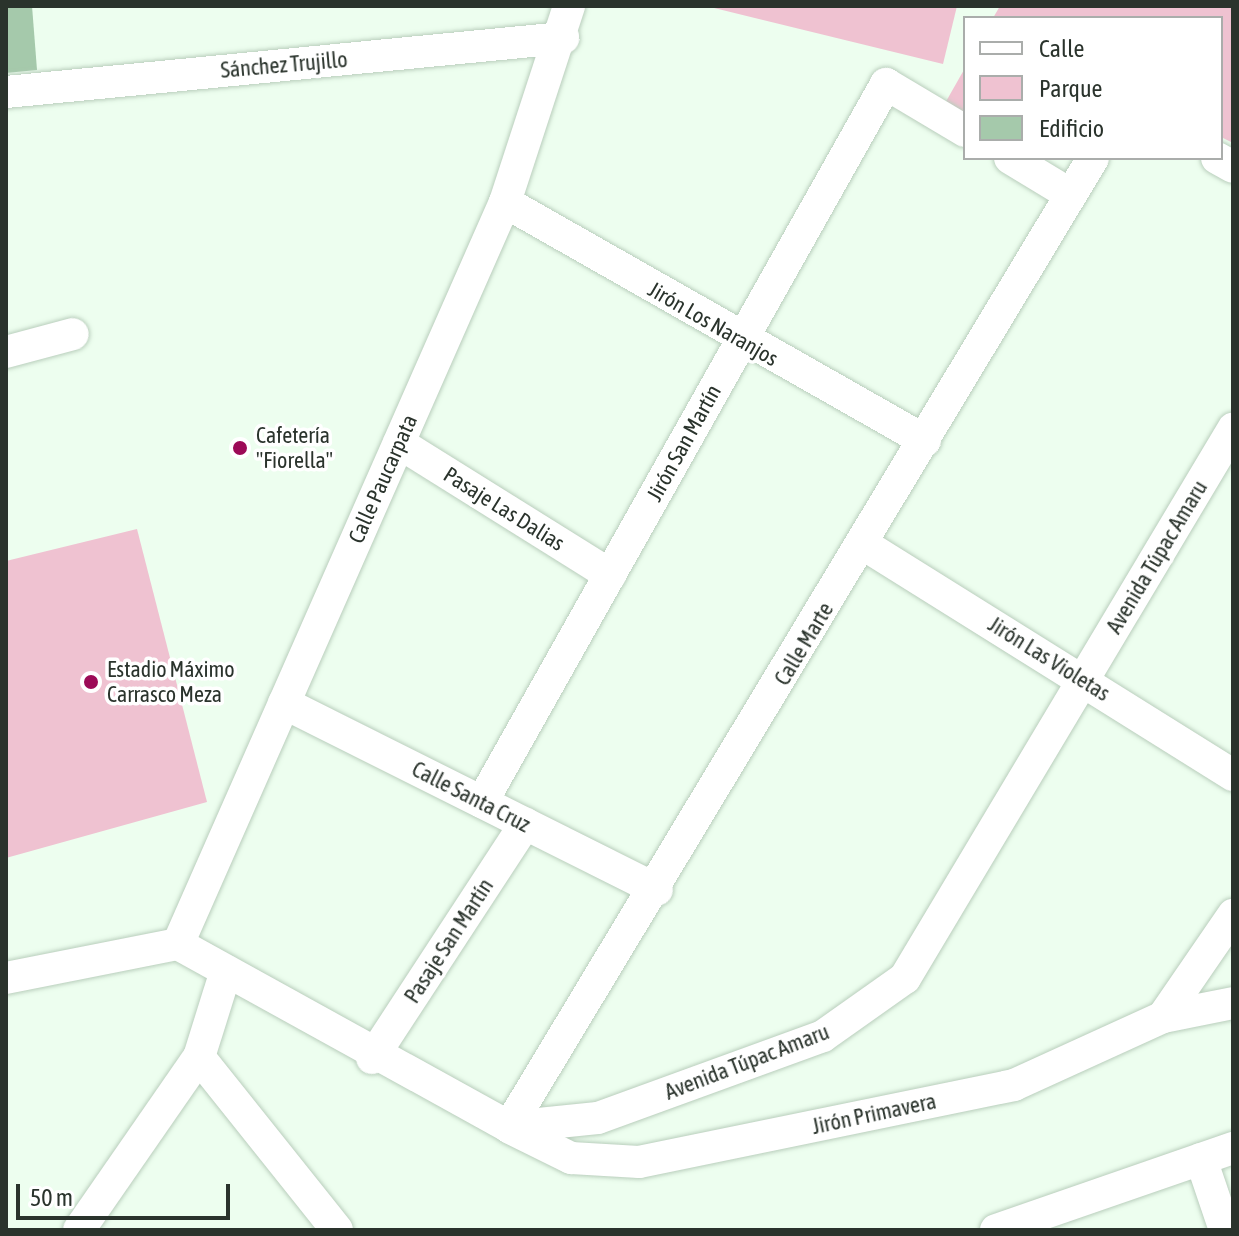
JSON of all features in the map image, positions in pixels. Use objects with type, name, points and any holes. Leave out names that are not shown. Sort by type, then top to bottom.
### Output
[{"type":"street","name":"Calle Paucarpata","points":[[178,944],[505,202],[563,38],[569,6]]},
{"type":"street","name":"Sánchez Trujillo","points":[[6,92],[563,38]]},
{"type":"street","name":"Jirón San Martín","points":[[482,802],[886,84],[963,130]]},
{"type":"street","points":[[1013,160],[1071,195]]},
{"type":"street","name":"Calle Marte","points":[[509,1127],[657,890],[1092,160]]},
{"type":"street","name":"Jirón Los Naranjos","points":[[505,202],[741,341],[925,441]]},
{"type":"street","points":[[6,352],[73,334]]},
{"type":"street","name":"Avenida Túpac Amaru","points":[[509,1127],[598,1118],[823,1036],[873,1007],[905,978],[1083,680],[1224,466],[1233,429]]},
{"type":"street","name":"Pasaje Las Dalias","points":[[399,443],[610,575]]},
{"type":"street","name":"Jirón Las Violetas","points":[[863,544],[1233,775]]},
{"type":"street","name":"Calle Santa Cruz","points":[[284,703],[657,890]]},
{"type":"street","name":"Pasaje San Martín","points":[[372,1058],[525,824]]},
{"type":"street","points":[[1163,1017],[1233,915]]},
{"type":"street","points":[[6,978],[178,944],[372,1058],[509,1127]]},
{"type":"street","points":[[79,1230],[199,1057],[226,971]]},
{"type":"street","name":"Jirón Primavera","points":[[509,1127],[571,1158],[639,1162],[1014,1085],[1163,1017],[1233,1003]]},
{"type":"street","points":[[199,1057],[337,1230]]},
{"type":"street","points":[[996,1230],[1233,1148]]},
{"type":"street","points":[[1201,1159],[1225,1230]]},
{"type":"green space","points":[[706,6],[957,6],[943,64]]},
{"type":"green space","points":[[1000,6],[1233,6],[1233,143],[1223,138],[1223,16],[994,16]]},
{"type":"green space","points":[[963,72],[963,115],[944,105]]},
{"type":"green space","name":"Estadio Máximo Carrasco Meza","points":[[137,529],[207,802],[6,858],[6,561]]},
{"type":"building","points":[[6,6],[32,6],[37,70],[6,73]]},
{"type":"place","name":"Cafetería \"Fiorella\"","points":[[240,448]]},
{"type":"place","name":"Estadio Máximo Carrasco Meza","points":[[91,682]]}]
